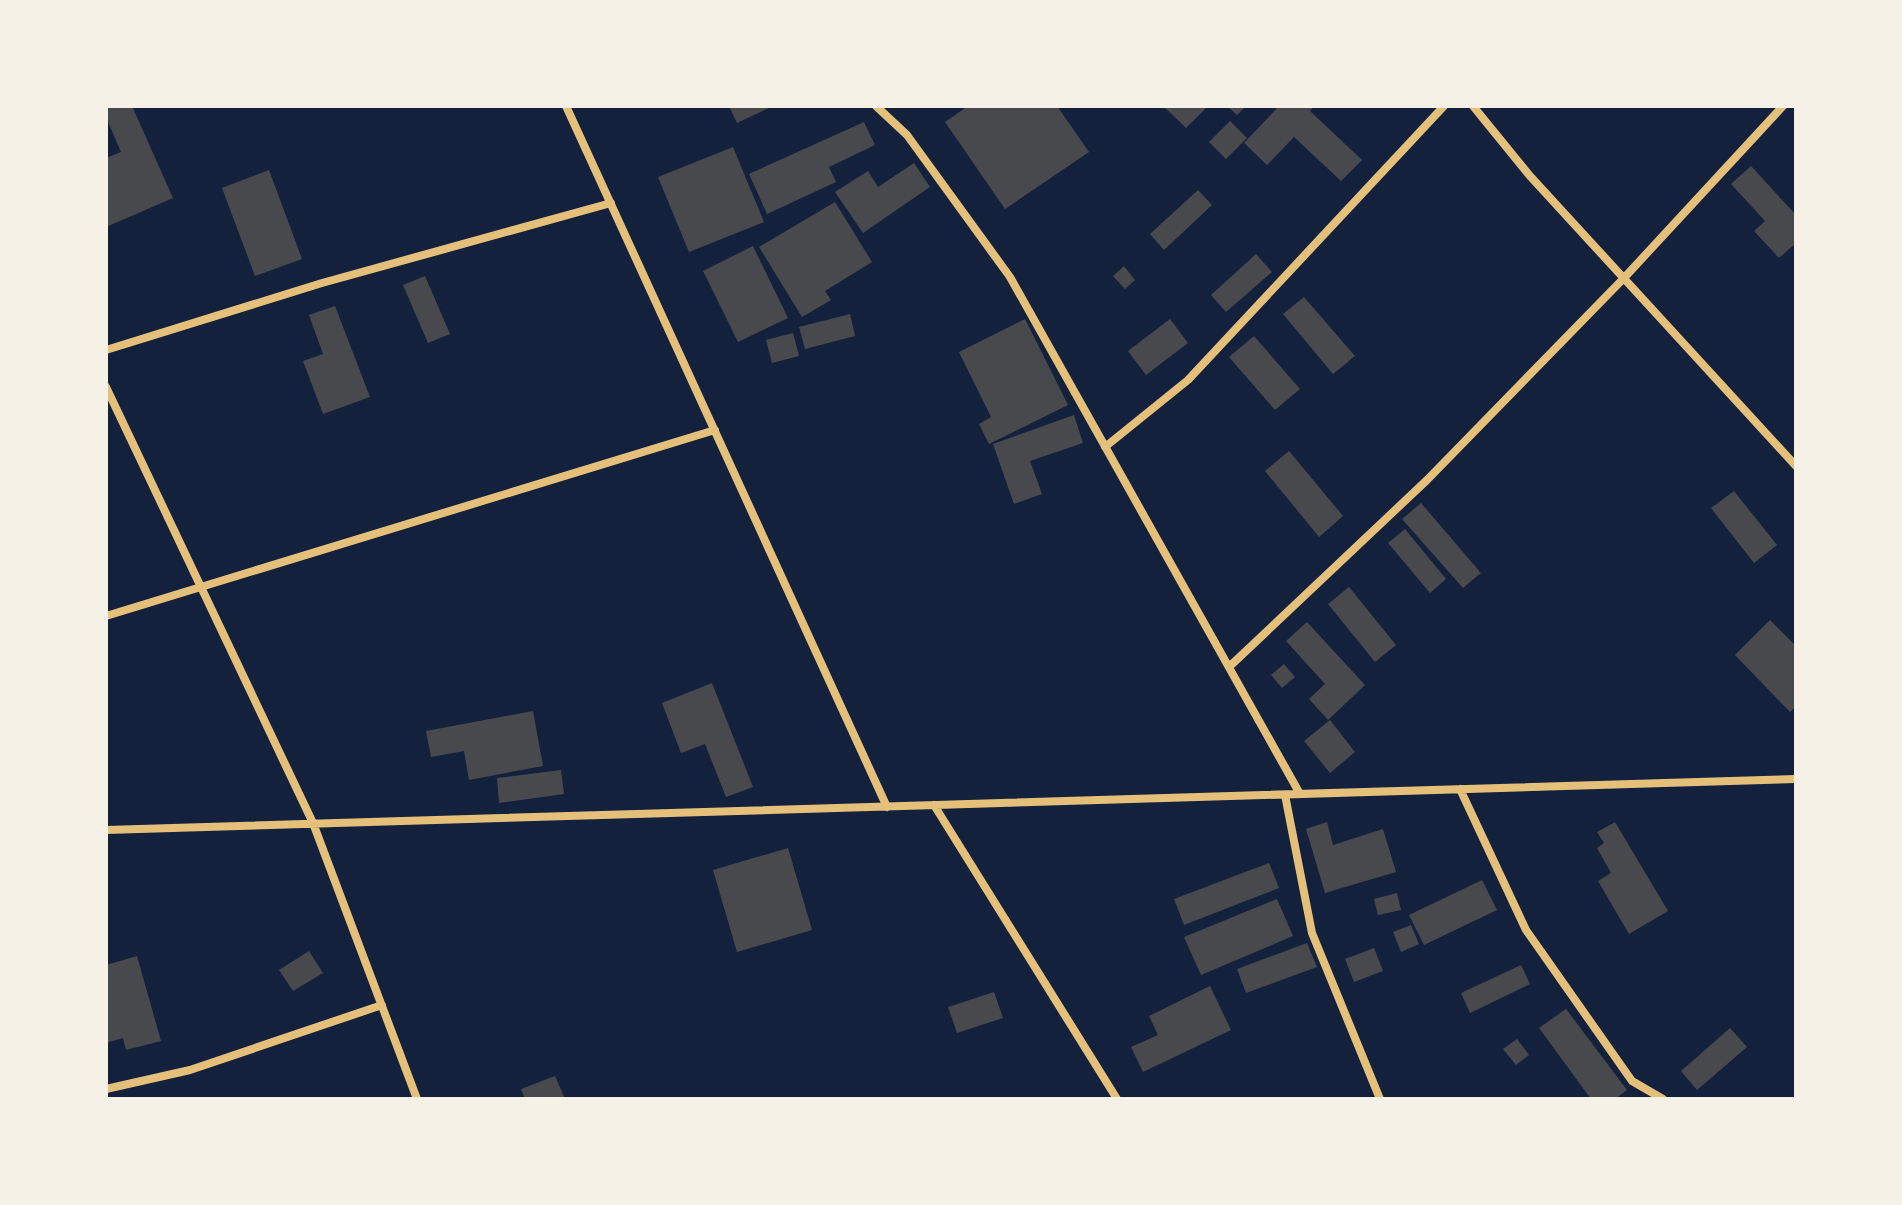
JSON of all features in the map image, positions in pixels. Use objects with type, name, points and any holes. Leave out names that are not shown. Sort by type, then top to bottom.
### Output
[{"type":"street","points":[[566,106],[887,807]]},
{"type":"street","points":[[876,106],[907,135],[1010,277],[1300,794]]},
{"type":"street","points":[[1105,447],[1188,380],[1444,106]]},
{"type":"street","points":[[1473,106],[1530,176],[1796,466]]},
{"type":"street","points":[[1229,667],[1427,480],[1624,278],[1783,106]]},
{"type":"street","points":[[106,350],[322,283],[611,203]]},
{"type":"street","points":[[106,387],[313,823],[417,1099]]},
{"type":"street","points":[[106,616],[715,430]]},
{"type":"street","points":[[106,830],[1796,779]]},
{"type":"street","points":[[1460,789],[1526,930],[1632,1081],[1663,1099]]},
{"type":"street","points":[[1285,795],[1312,933],[1380,1099]]},
{"type":"street","points":[[934,805],[1117,1099]]},
{"type":"street","points":[[106,1089],[190,1070],[382,1005]]},
{"type":"building","points":[[106,106],[132,106],[173,198],[106,227],[106,158],[121,152],[106,117]]},
{"type":"building","points":[[729,106],[773,106],[737,123]]},
{"type":"building","points":[[968,106],[1057,106],[1089,152],[1005,209],[945,122]]},
{"type":"building","points":[[1163,106],[1208,106],[1186,128]]},
{"type":"building","points":[[1227,106],[1246,106],[1237,115]]},
{"type":"building","points":[[1279,106],[1314,106],[1310,111],[1362,160],[1341,181],[1294,137],[1267,165],[1244,143]]},
{"type":"building","points":[[1230,121],[1247,138],[1226,159],[1209,142]]},
{"type":"building","points":[[864,122],[875,145],[829,167],[836,182],[767,214],[749,174]]},
{"type":"building","points":[[733,147],[764,222],[689,252],[658,177]]},
{"type":"building","points":[[914,163],[930,187],[863,233],[835,192],[868,171],[878,187]]},
{"type":"building","points":[[1751,166],[1796,215],[1796,243],[1779,258],[1754,231],[1765,221],[1731,184]]},
{"type":"building","points":[[269,170],[302,259],[255,276],[222,188]]},
{"type":"building","points":[[1198,190],[1212,205],[1164,250],[1150,234]]},
{"type":"building","points":[[835,202],[872,262],[825,291],[831,300],[802,317],[759,247]]},
{"type":"building","points":[[753,246],[788,318],[738,342],[703,271]]},
{"type":"building","points":[[1256,254],[1272,272],[1226,312],[1211,295]]},
{"type":"building","points":[[1124,266],[1135,280],[1125,289],[1113,276]]},
{"type":"building","points":[[425,276],[450,334],[428,343],[403,285]]},
{"type":"building","points":[[1304,297],[1355,356],[1333,374],[1283,314]]},
{"type":"building","points":[[335,306],[370,397],[323,414],[303,361],[323,354],[309,315]]},
{"type":"building","points":[[850,314],[855,336],[805,349],[799,327]]},
{"type":"building","points":[[1025,319],[1068,405],[989,444],[979,424],[991,417],[959,352]]},
{"type":"building","points":[[1170,319],[1188,343],[1146,375],[1128,351]]},
{"type":"building","points":[[793,333],[799,356],[772,363],[766,340]]},
{"type":"building","points":[[1254,336],[1300,389],[1275,410],[1229,357]]},
{"type":"building","points":[[1074,415],[1083,443],[1030,461],[1042,494],[1014,504],[993,444]]},
{"type":"building","points":[[1289,451],[1343,516],[1319,537],[1265,471]]},
{"type":"building","points":[[1734,491],[1777,545],[1754,563],[1711,508]]},
{"type":"building","points":[[1421,503],[1481,573],[1463,588],[1402,519]]},
{"type":"building","points":[[1405,529],[1446,579],[1430,593],[1388,543]]},
{"type":"building","points":[[1349,587],[1396,645],[1375,662],[1328,604]]},
{"type":"building","points":[[1770,620],[1796,646],[1796,706],[1790,712],[1735,655]]},
{"type":"building","points":[[1307,622],[1365,685],[1328,720],[1309,699],[1325,684],[1286,641]]},
{"type":"building","points":[[1284,664],[1295,677],[1282,688],[1271,675]]},
{"type":"building","points":[[712,683],[753,787],[726,797],[705,744],[681,753],[662,703]]},
{"type":"building","points":[[533,711],[543,766],[469,780],[464,751],[431,757],[426,731]]},
{"type":"building","points":[[1330,720],[1355,752],[1330,773],[1304,741]]},
{"type":"building","points":[[561,770],[564,794],[499,803],[497,778]]},
{"type":"building","points":[[1327,822],[1333,845],[1383,829],[1396,872],[1325,893],[1306,829]]},
{"type":"building","points":[[1615,822],[1668,911],[1629,934],[1598,881],[1611,873],[1597,848],[1604,843],[1597,832]]},
{"type":"building","points":[[788,848],[812,930],[737,952],[713,870]]},
{"type":"building","points":[[1269,863],[1279,888],[1184,925],[1174,899]]},
{"type":"building","points":[[1482,880],[1497,910],[1424,945],[1409,915]]},
{"type":"building","points":[[1397,893],[1401,910],[1378,915],[1374,899]]},
{"type":"building","points":[[1277,899],[1293,936],[1201,975],[1184,937]]},
{"type":"building","points":[[1411,925],[1419,944],[1401,952],[1393,932]]},
{"type":"building","points":[[1307,943],[1317,967],[1246,993],[1237,969]]},
{"type":"building","points":[[1374,948],[1383,971],[1354,982],[1345,959]]},
{"type":"building","points":[[309,951],[323,973],[293,991],[279,970]]},
{"type":"building","points":[[137,956],[161,1041],[126,1050],[123,1038],[106,1043],[106,965]]},
{"type":"building","points":[[1521,965],[1530,984],[1470,1013],[1461,993]]},
{"type":"building","points":[[1210,986],[1231,1030],[1143,1072],[1131,1047],[1158,1035],[1149,1016]]},
{"type":"building","points":[[994,992],[1003,1018],[957,1033],[948,1007]]},
{"type":"building","points":[[1566,1009],[1627,1090],[1615,1099],[1591,1099],[1539,1028]]},
{"type":"building","points":[[1730,1028],[1747,1047],[1697,1090],[1681,1071]]},
{"type":"building","points":[[1517,1039],[1529,1055],[1516,1065],[1503,1049]]},
{"type":"building","points":[[555,1076],[565,1099],[525,1099],[521,1089]]}]
